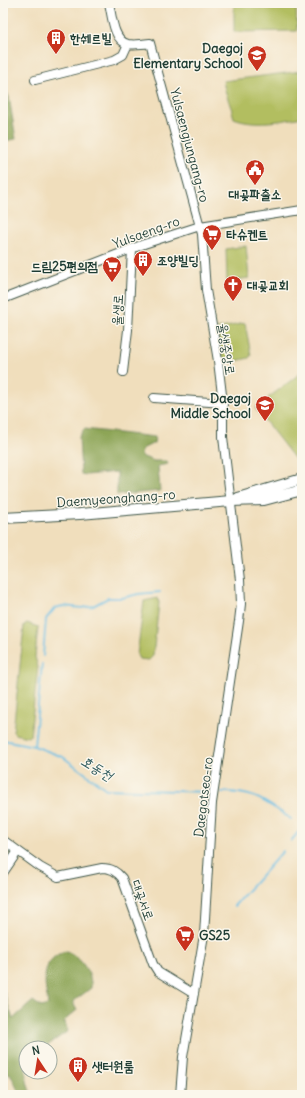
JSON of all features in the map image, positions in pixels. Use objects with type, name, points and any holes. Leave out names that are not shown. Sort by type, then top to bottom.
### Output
[{"type":"main road","name":"Daemyeonghang-ro","points":[[231,501],[302,478]]},
{"type":"main road","name":"Daemyeonghang-ro","points":[[3,518],[104,512],[231,501],[264,500],[302,490]]},
{"type":"street","points":[[35,80],[114,60],[123,55],[128,44],[120,38],[116,31],[109,3]]},
{"type":"street","name":"Yulsaengjungang-ro","points":[[128,44],[150,43],[182,155],[200,226]]},
{"type":"street","name":"Yulsaeng-ro","points":[[3,299],[132,249],[200,226],[302,210]]},
{"type":"street","name":"율생중앙로","points":[[200,226],[203,242],[206,290],[218,361],[223,402],[223,437],[231,501]]},
{"type":"street","name":"율생로","points":[[123,372],[128,330],[132,249]]},
{"type":"street","points":[[154,398],[223,402]]},
{"type":"street","name":"Daegotseo-ro","points":[[180,1095],[183,1057],[204,935],[212,803],[241,604],[231,501]]},
{"type":"street","name":"대곶서로","points":[[3,840],[40,867],[58,877],[102,868],[110,868],[117,872],[122,878],[153,964],[158,972],[194,994]]},
{"type":"street","points":[[3,873],[18,851]]},
{"type":"green space","points":[[234,3],[296,3],[297,31],[234,32]]},
{"type":"green space","points":[[302,71],[302,117],[259,122],[250,122],[234,118],[223,81]]},
{"type":"green space","points":[[3,84],[9,97],[16,139],[3,141]]},
{"type":"green space","points":[[246,246],[249,278],[227,281],[226,249]]},
{"type":"green space","points":[[245,323],[251,355],[249,358],[226,363],[223,360],[217,329]]},
{"type":"green space","points":[[302,372],[302,460],[298,463],[255,408]]},
{"type":"green space","points":[[84,429],[155,437],[154,443],[142,449],[141,456],[154,461],[166,461],[168,464],[158,466],[160,491],[117,495],[117,472],[86,475],[81,474],[79,437]]},
{"type":"green space","points":[[158,598],[159,603],[153,656],[149,660],[139,659],[137,655],[144,601]]},
{"type":"green space","points":[[27,623],[38,627],[35,657],[38,667],[30,736],[28,737],[15,734],[13,732],[24,625]]},
{"type":"green space","points":[[66,951],[76,956],[90,977],[91,988],[74,1001],[74,1005],[77,1010],[64,1021],[68,1031],[55,1040],[18,1040],[18,1080],[27,1080],[29,1090],[32,1095],[20,1095],[10,1073],[3,1075],[5,1035],[3,1021],[3,989],[13,1019],[33,1001],[41,1007],[48,1005],[45,973],[51,960],[57,955]]},
{"type":"waterway","points":[[43,656],[46,619],[55,608],[63,606],[82,608],[93,606],[108,598],[122,598],[138,594],[160,592]]},
{"type":"waterway","points":[[34,746],[42,664]]},
{"type":"waterway","name":"호동천","points":[[3,740],[34,746],[63,757],[106,789],[209,792]]},
{"type":"waterway","name":"호동천","points":[[222,792],[234,792],[252,796],[291,819]]},
{"type":"waterway","points":[[291,841],[302,828]]},
{"type":"waterway","points":[[234,906],[283,851]]},
{"type":"place","name":"한쉐르빌","points":[[56,55]]},
{"type":"place","name":"Daegoj Elementary School","points":[[257,72]]},
{"type":"place","name":"대곶파출소","points":[[255,186]]},
{"type":"place","name":"타슈켄트","points":[[212,251]]},
{"type":"place","name":"조양빌딩","points":[[143,277]]},
{"type":"place","name":"드림25편의점","points":[[112,283]]},
{"type":"place","name":"대곶교회","points":[[233,302]]},
{"type":"place","name":"Daegoj Middle School","points":[[265,422]]},
{"type":"place","name":"GS25","points":[[185,952]]},
{"type":"place","name":"샛터원룸","points":[[78,1083]]}]
